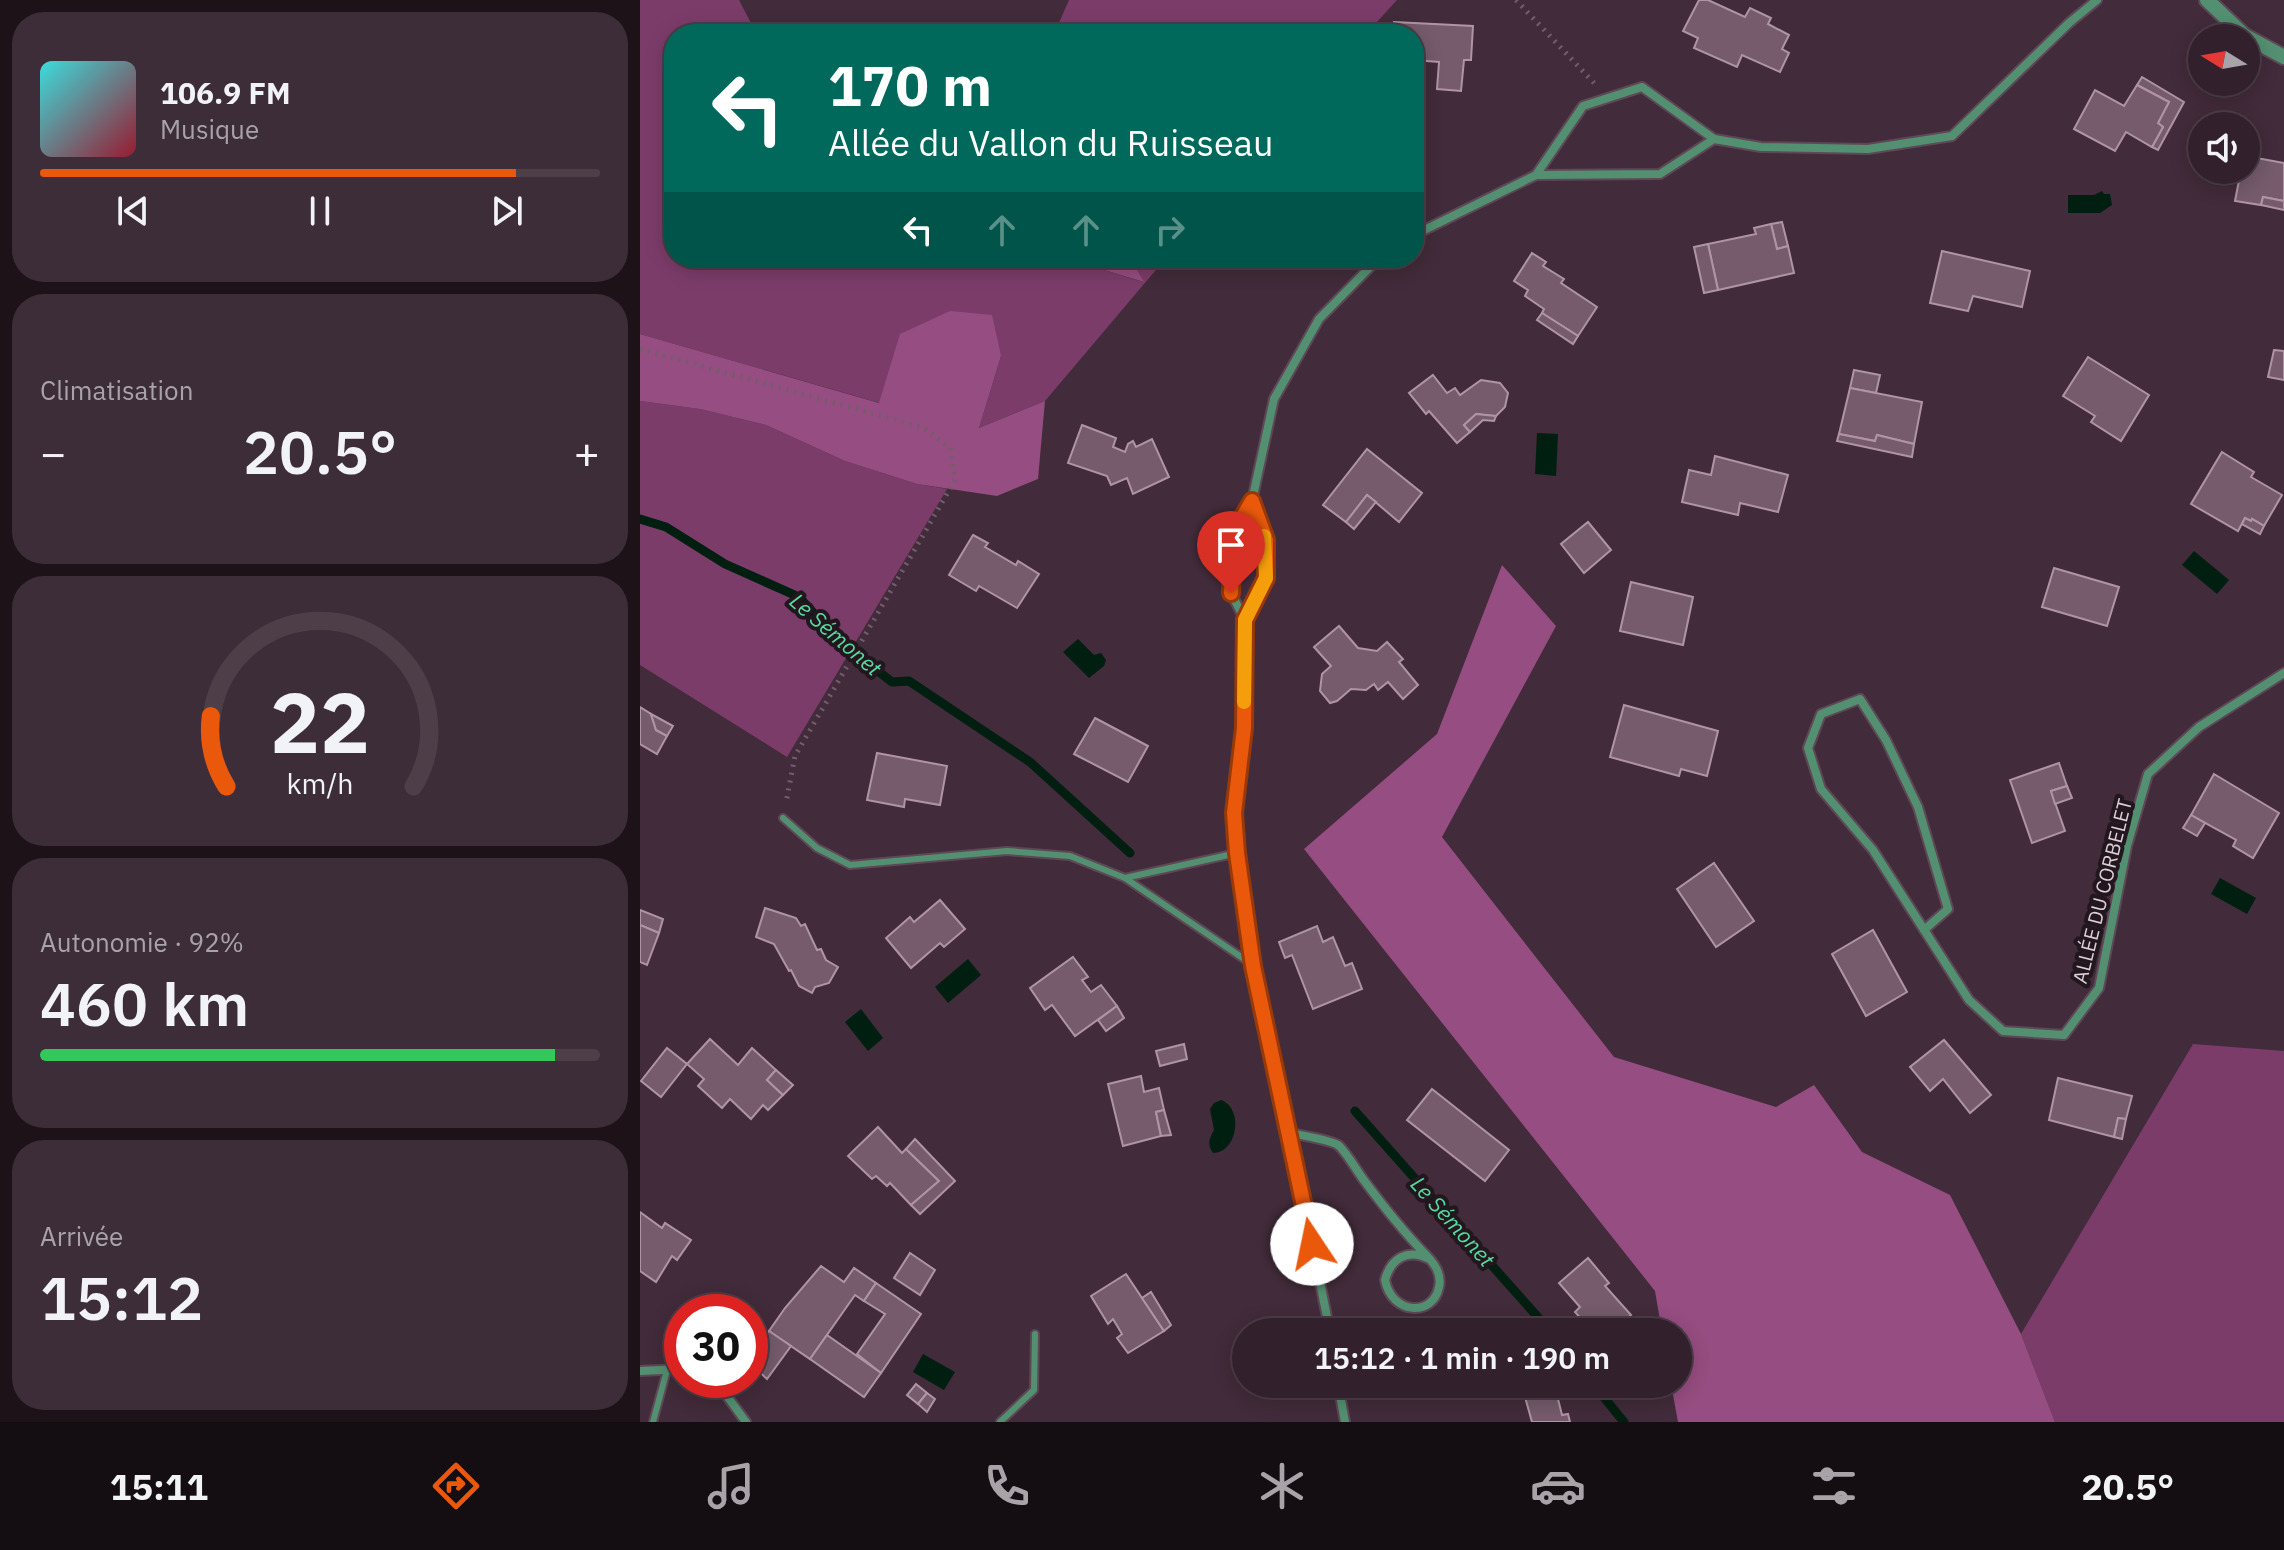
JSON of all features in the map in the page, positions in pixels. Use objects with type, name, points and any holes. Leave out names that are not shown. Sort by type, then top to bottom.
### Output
[{"type":"street","points":[[1536,175],[1583,106],[1642,87],[1714,139],[1761,147],[1868,149],[1952,136],[2097,0]]},
{"type":"street","points":[[2207,0],[2245,36],[2284,57]]},
{"type":"street","points":[[1424,230],[1536,175],[1660,174],[1714,139]]},
{"type":"street","points":[[1245,620],[1231,593],[1234,532],[1252,501],[1274,399],[1319,319],[1369,268]]},
{"type":"street","points":[[1252,501],[1266,540],[1266,578],[1245,620],[1244,728],[1234,813],[1237,853],[1253,966],[1327,1318]]},
{"type":"street","name":"ALLÉE DU CORBELET","points":[[1924,930],[1948,909],[1918,807],[1886,740],[1860,699],[1821,714],[1808,748],[1821,789],[1873,850],[1924,930],[1969,1000],[2003,1031],[2064,1035],[2099,988],[2127,846],[2148,774],[2199,727],[2284,673]]},
{"type":"street","points":[[1290,1133],[1338,1145],[1399,1227],[1436,1266],[1440,1287],[1436,1296],[1429,1303],[1416,1308],[1398,1304],[1387,1290],[1385,1280],[1392,1263],[1406,1254],[1429,1259]]},
{"type":"street","points":[[640,1371],[664,1370]]},
{"type":"street","points":[[728,1398],[746,1422]]},
{"type":"street","points":[[1341,1398],[1345,1422]]},
{"type":"lane","points":[[783,818],[817,848],[850,865],[1007,851],[1070,856],[1125,878],[1253,966]]},
{"type":"lane","points":[[1125,878],[1237,853]]},
{"type":"lane","points":[[1000,1422],[1034,1390],[1035,1334]]},
{"type":"lane","points":[[653,1422],[664,1381]]},
{"type":"path","points":[[1516,0],[1609,98]]},
{"type":"path","points":[[640,349],[924,428],[950,448],[955,480],[795,756],[783,818]]},
{"type":"shaded area","points":[[640,0],[739,0],[752,24],[664,24],[664,268],[1098,268],[1143,282],[1135,268],[1158,268],[1045,401],[979,428],[1001,356],[880,403],[640,334]]},
{"type":"shaded area","points":[[1069,0],[1397,0],[1375,24],[1058,24]]},
{"type":"shaded area","points":[[2102,191],[2110,194],[2112,205],[2100,213],[2068,213],[2068,195],[2094,195]]},
{"type":"shaded area","points":[[1098,268],[1136,268],[1144,282]]},
{"type":"shaded area","points":[[950,311],[992,315],[1001,356],[979,428],[1045,401],[1038,479],[997,496],[917,484],[845,461],[766,425],[700,409],[640,401],[640,334],[879,403],[900,334]]},
{"type":"shaded area","points":[[640,401],[700,409],[766,425],[845,461],[917,484],[947,489],[787,757],[640,665]]},
{"type":"shaded area","points":[[1537,433],[1558,434],[1556,476],[1535,474]]},
{"type":"shaded area","points":[[2194,551],[2229,580],[2217,594],[2182,565]]},
{"type":"shaded area","points":[[1502,565],[1556,626],[1442,837],[1614,1057],[1776,1107],[1814,1085],[1862,1152],[1950,1195],[2021,1334],[2055,1422],[1678,1422],[1674,1398],[1692,1398],[1692,1318],[1660,1318],[1655,1291],[1304,849],[1437,734]]},
{"type":"shaded area","points":[[1078,639],[1094,655],[1101,653],[1106,660],[1104,666],[1089,678],[1063,652]]},
{"type":"shaded area","points":[[2220,878],[2256,898],[2247,914],[2211,894]]},
{"type":"shaded area","points":[[968,959],[981,975],[948,1003],[935,987]]},
{"type":"shaded area","points":[[861,1009],[883,1038],[868,1051],[845,1022]]},
{"type":"shaded area","points":[[2193,1044],[2284,1051],[2284,1422],[2055,1422],[2021,1334]]},
{"type":"shaded area","points":[[1221,1100],[1233,1112],[1235,1130],[1228,1146],[1213,1153],[1209,1144],[1214,1130],[1210,1109]]},
{"type":"shaded area","points":[[923,1354],[955,1372],[944,1390],[913,1372]]},
{"type":"building","points":[[1699,0],[1708,0],[1745,17],[1750,8],[1771,18],[1768,24],[1789,35],[1782,49],[1789,53],[1780,72],[1742,55],[1737,67],[1694,48],[1698,38],[1683,31]]},
{"type":"building","points":[[1394,22],[1473,26],[1471,60],[1464,60],[1461,91],[1437,89],[1439,62],[1424,61],[1424,24]]},
{"type":"building","points":[[2142,77],[2184,102],[2158,150],[2152,147],[2163,127],[2158,123],[2169,102],[2137,85]]},
{"type":"building","points":[[2137,85],[2169,102],[2158,123],[2163,127],[2152,147],[2126,132],[2115,151],[2074,129],[2095,90],[2124,106]]},
{"type":"building","points":[[2260,159],[2284,163],[2284,201],[2263,197],[2261,205],[2235,201],[2238,184],[2260,184]]},
{"type":"building","points":[[2263,197],[2284,201],[2284,210],[2261,205]]},
{"type":"building","points":[[1782,222],[1788,246],[1777,249],[1771,224]]},
{"type":"building","points":[[1771,224],[1777,249],[1788,246],[1794,273],[1718,290],[1708,244],[1756,234],[1754,228]]},
{"type":"building","points":[[1708,244],[1718,290],[1704,293],[1694,247]]},
{"type":"building","points":[[1942,251],[2030,271],[2022,307],[1973,296],[1968,311],[1930,303]]},
{"type":"building","points":[[1532,253],[1546,262],[1543,266],[1564,279],[1561,283],[1597,307],[1578,336],[1542,313],[1544,309],[1525,296],[1528,290],[1514,281]]},
{"type":"building","points":[[1542,313],[1578,336],[1573,344],[1537,320]]},
{"type":"building","points":[[2274,350],[2284,351],[2284,380],[2268,377]]},
{"type":"building","points":[[2088,357],[2149,395],[2121,441],[2091,422],[2095,416],[2063,396]]},
{"type":"building","points":[[1854,370],[1880,375],[1876,393],[1850,388]]},
{"type":"building","points":[[1433,375],[1447,393],[1455,388],[1460,395],[1481,380],[1500,383],[1508,393],[1505,407],[1496,416],[1476,414],[1464,425],[1470,432],[1457,443],[1409,393]]},
{"type":"building","points":[[1850,388],[1922,402],[1914,444],[1877,435],[1875,441],[1839,434]]},
{"type":"building","points":[[1476,414],[1496,416],[1494,421],[1483,420],[1470,432],[1464,425]]},
{"type":"building","points":[[1082,425],[1116,438],[1113,447],[1125,452],[1133,441],[1136,447],[1152,439],[1169,477],[1133,494],[1127,478],[1111,485],[1107,476],[1068,463]]},
{"type":"building","points":[[1839,434],[1875,441],[1877,435],[1914,444],[1912,457],[1837,441]]},
{"type":"building","points":[[1367,449],[1422,493],[1399,522],[1367,495],[1346,522],[1323,505]]},
{"type":"building","points":[[2222,452],[2254,472],[2251,477],[2282,495],[2264,526],[2245,518],[2238,531],[2191,504]]},
{"type":"building","points":[[1715,456],[1788,475],[1778,512],[1740,503],[1738,515],[1682,502],[1689,470],[1711,475]]},
{"type":"building","points":[[1367,495],[1376,502],[1354,529],[1346,522]]},
{"type":"building","points":[[2245,518],[2264,526],[2260,534],[2242,524]]},
{"type":"building","points":[[1588,522],[1611,550],[1584,573],[1561,544]]},
{"type":"building","points":[[973,535],[988,543],[985,547],[1039,574],[1017,608],[979,586],[976,591],[949,575]]},
{"type":"building","points":[[2054,568],[2119,587],[2107,626],[2042,607]]},
{"type":"building","points":[[1631,582],[1693,597],[1683,645],[1620,631]]},
{"type":"building","points":[[1339,626],[1358,648],[1377,651],[1387,642],[1403,659],[1399,662],[1418,685],[1403,699],[1388,682],[1378,690],[1374,684],[1366,690],[1351,689],[1330,703],[1320,691],[1322,674],[1331,666],[1314,647]]},
{"type":"building","points":[[1624,705],[1718,731],[1707,776],[1681,769],[1679,776],[1610,757]]},
{"type":"building","points":[[640,707],[651,714],[656,730],[667,736],[657,754],[640,744]]},
{"type":"building","points":[[651,714],[673,726],[667,736],[656,730]]},
{"type":"building","points":[[1095,718],[1148,746],[1128,782],[1074,754]]},
{"type":"building","points":[[877,753],[947,766],[940,805],[905,799],[904,807],[867,800]]},
{"type":"building","points":[[2059,763],[2067,786],[2051,791],[2065,831],[2032,843],[2010,780]]},
{"type":"building","points":[[2214,774],[2279,813],[2253,858],[2233,846],[2236,840],[2191,815]]},
{"type":"building","points":[[2067,786],[2072,798],[2055,804],[2051,791]]},
{"type":"building","points":[[2191,815],[2205,823],[2197,836],[2183,828]]},
{"type":"building","points":[[1714,863],[1754,921],[1716,947],[1677,889]]},
{"type":"building","points":[[940,900],[965,929],[944,947],[940,943],[911,968],[886,938],[910,917],[914,922]]},
{"type":"building","points":[[765,908],[796,918],[801,926],[805,924],[817,950],[821,949],[826,960],[838,967],[829,983],[815,987],[812,993],[799,986],[774,944],[756,937]]},
{"type":"building","points":[[640,910],[663,919],[659,933],[640,925]]},
{"type":"building","points":[[640,925],[659,933],[647,965],[640,962]]},
{"type":"building","points":[[1317,926],[1323,942],[1333,937],[1345,966],[1352,963],[1362,989],[1313,1009],[1292,955],[1285,958],[1279,942]]},
{"type":"building","points":[[1873,930],[1907,992],[1866,1016],[1832,954]]},
{"type":"building","points":[[1073,957],[1088,977],[1082,980],[1091,992],[1101,985],[1117,1006],[1075,1036],[1052,1005],[1045,1010],[1030,988]]},
{"type":"building","points":[[1117,1006],[1124,1018],[1106,1031],[1098,1020]]},
{"type":"building","points":[[710,1039],[738,1065],[752,1048],[776,1070],[767,1080],[783,1095],[768,1110],[763,1105],[751,1119],[730,1099],[722,1108],[698,1086],[704,1079],[687,1064]]},
{"type":"building","points":[[1944,1040],[1991,1095],[1970,1113],[1943,1079],[1930,1091],[1910,1067]]},
{"type":"building","points":[[1184,1044],[1187,1059],[1160,1066],[1156,1051]]},
{"type":"building","points":[[667,1048],[687,1064],[661,1097],[641,1081]]},
{"type":"building","points":[[776,1070],[793,1085],[783,1095],[767,1080]]},
{"type":"building","points":[[1141,1076],[1144,1092],[1159,1088],[1164,1110],[1156,1112],[1161,1136],[1123,1146],[1108,1084]]},
{"type":"building","points":[[2058,1078],[2132,1096],[2126,1119],[2118,1118],[2114,1137],[2049,1120]]},
{"type":"building","points":[[1432,1089],[1509,1150],[1485,1181],[1407,1120]]},
{"type":"building","points":[[1164,1110],[1171,1135],[1161,1136],[1156,1112]]},
{"type":"building","points":[[2118,1118],[2126,1119],[2122,1139],[2114,1137]]},
{"type":"building","points":[[878,1127],[902,1153],[906,1149],[939,1181],[911,1205],[890,1183],[887,1186],[876,1176],[872,1179],[848,1156]]},
{"type":"building","points":[[915,1139],[955,1181],[920,1214],[911,1205],[939,1181],[906,1149]]},
{"type":"building","points":[[640,1212],[662,1228],[665,1223],[691,1240],[677,1260],[672,1256],[656,1282],[640,1271]]},
{"type":"building","points":[[910,1253],[935,1270],[920,1295],[894,1278]]},
{"type":"building","points":[[1588,1258],[1609,1283],[1605,1286],[1631,1315],[1627,1318],[1580,1318],[1575,1312],[1580,1307],[1559,1283]]},
{"type":"building","points":[[821,1266],[844,1282],[854,1268],[876,1283],[864,1301],[855,1295],[810,1359],[769,1331]]},
{"type":"building","points":[[1126,1274],[1164,1331],[1128,1353],[1117,1338],[1122,1334],[1113,1319],[1108,1324],[1091,1296]]},
{"type":"building","points":[[876,1283],[921,1314],[881,1373],[857,1354],[885,1314],[864,1301]]},
{"type":"building","points":[[1151,1292],[1171,1325],[1164,1331],[1142,1298]]},
{"type":"building","points":[[768,1332],[791,1346],[768,1378]]},
{"type":"building","points":[[827,1335],[881,1373],[864,1397],[810,1359]]},
{"type":"building","points":[[916,1384],[927,1393],[918,1404],[907,1395]]},
{"type":"building","points":[[927,1393],[935,1399],[927,1412],[918,1404]]},
{"type":"building","points":[[1525,1398],[1558,1398],[1562,1415],[1568,1414],[1570,1422],[1532,1422]]},
{"type":"waterway","name":"Le Sémonet","points":[[640,519],[666,527],[725,564],[799,597],[837,639],[892,682],[909,681],[1030,762],[1130,853]]},
{"type":"waterway","name":"Le Sémonet","points":[[1355,1111],[1539,1318]]},
{"type":"waterway","name":"Le Sémonet","points":[[1604,1398],[1624,1422]]},
{"type":"slow traffic","points":[[1244,702],[1245,620],[1266,578],[1264,536]]},
{"type":"route","points":[[1231,593],[1234,532],[1252,501],[1266,540],[1266,578],[1245,620],[1244,728],[1234,813],[1237,853],[1253,966],[1312,1244]]}]
